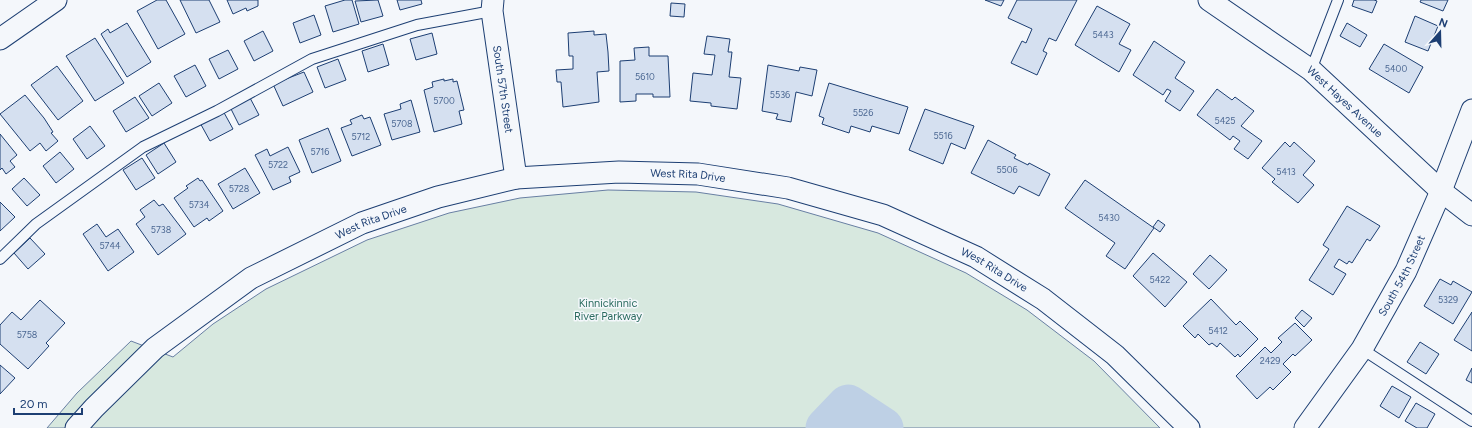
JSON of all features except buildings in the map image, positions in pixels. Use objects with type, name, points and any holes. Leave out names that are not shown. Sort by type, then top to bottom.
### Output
[{"type":"street","points":[[0,38],[56,0]]},
{"type":"street","name":"West Hayes Avenue","points":[[1209,0],[1311,70],[1441,191],[1472,215]]},
{"type":"street","name":"South 57th Street","points":[[493,5],[516,178]]},
{"type":"street","name":"South 54th Street","points":[[1305,428],[1362,349],[1406,271],[1441,191],[1472,110]]},
{"type":"street","name":"West Rita Drive","points":[[76,428],[94,408],[155,348],[251,278],[362,222],[438,197],[516,178],[619,172],[698,174],[788,188],[882,215],[976,257],[1043,299],[1115,355],[1189,428]]},
{"type":"lane","points":[[1311,70],[1338,0]]},
{"type":"lane","points":[[0,259],[36,224],[143,147],[217,111],[312,60],[417,25],[493,5]]},
{"type":"lane","points":[[1362,349],[1472,421]]},
{"type":"green space","name":"Kinnickinnic River Parkway","points":[[608,190],[696,192],[778,204],[878,233],[966,273],[1027,310],[1094,361],[1160,428],[47,428],[77,393],[131,341],[173,357],[213,324],[266,289],[367,240],[449,213],[520,198]]},
{"type":"waterway","points":[[826,428],[848,405],[883,428]]}]
